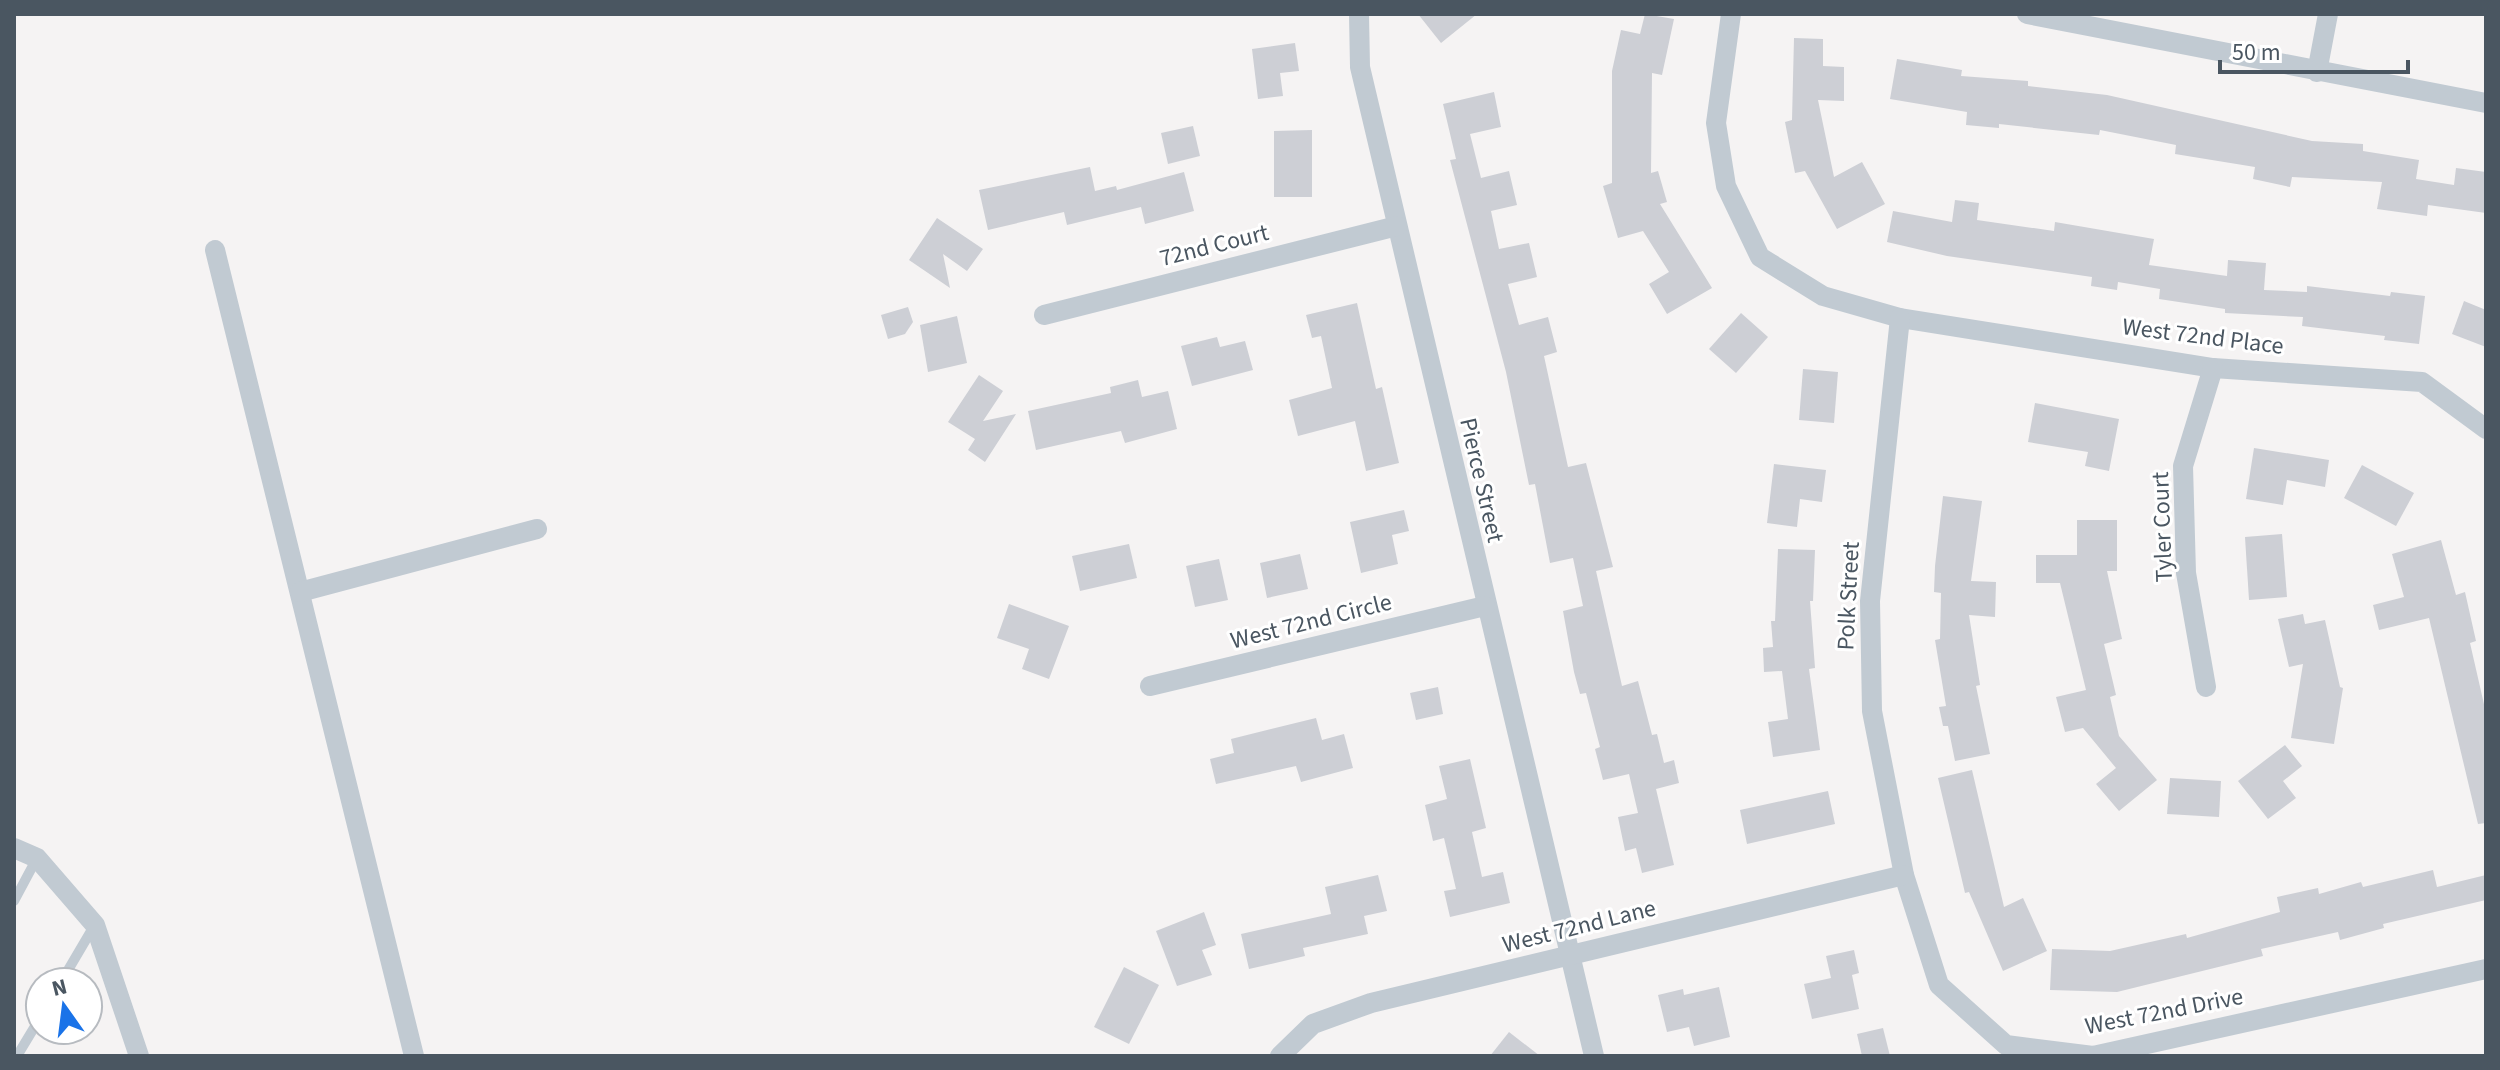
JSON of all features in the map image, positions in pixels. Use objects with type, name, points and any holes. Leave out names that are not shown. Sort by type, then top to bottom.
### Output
[{"type":"street","name":"Pierce Street","points":[[1359,14],[1360,67],[1485,606],[1572,954],[1594,1056]]},
{"type":"street","points":[[1731,14],[1716,123],[1726,186],[1760,257],[1823,296],[1900,318]]},
{"type":"street","points":[[2027,14],[2486,103]]},
{"type":"street","points":[[2317,72],[2328,14]]},
{"type":"street","name":"72nd Court","points":[[1044,315],[1397,226]]},
{"type":"street","points":[[215,250],[414,1056]]},
{"type":"street","name":"West 72nd Place","points":[[1900,318],[2213,368],[2422,382],[2486,429]]},
{"type":"street","name":"Polk Street","points":[[1900,318],[1870,601],[1872,711],[1904,875]]},
{"type":"street","name":"Tyler Court","points":[[2206,687],[2186,573],[2183,466],[2213,368]]},
{"type":"street","points":[[300,592],[537,529]]},
{"type":"street","name":"West 72nd Circle","points":[[1150,686],[1485,606]]},
{"type":"street","points":[[14,848],[37,858],[95,925],[139,1056]]},
{"type":"street","name":"West 72nd Lane","points":[[1280,1056],[1313,1024],[1371,1003],[1904,875]]},
{"type":"street","name":"West 72nd Drive","points":[[1904,875],[1939,985],[2006,1045],[2093,1056],[2486,969]]},
{"type":"lane","points":[[14,901],[37,858]]},
{"type":"lane","points":[[71,966],[95,925]]},
{"type":"building","points":[[1418,14],[1477,14],[1441,43]]},
{"type":"building","points":[[1645,14],[1674,19],[1662,75],[1652,73],[1651,173],[1658,171],[1667,202],[1660,204],[1712,288],[1667,314],[1649,284],[1669,272],[1643,231],[1618,238],[1603,186],[1612,183],[1612,71],[1621,30],[1640,34]]},
{"type":"building","points":[[1794,38],[1823,39],[1823,66],[1844,67],[1844,101],[1818,100],[1834,177],[1862,162],[1885,204],[1837,229],[1805,171],[1795,173],[1785,122],[1792,120]]},
{"type":"building","points":[[1295,43],[1299,71],[1280,73],[1283,96],[1258,99],[1252,49]]},
{"type":"building","points":[[1897,59],[1962,70],[1961,76],[2028,81],[2028,86],[2107,95],[2312,141],[2363,144],[2363,151],[2419,160],[2416,179],[2454,185],[2456,168],[2486,172],[2486,213],[2428,205],[2427,216],[2377,209],[2382,182],[2292,177],[2290,187],[2253,179],[2255,167],[2175,154],[2176,145],[2100,130],[2099,135],[1999,124],[1999,128],[1966,125],[1967,112],[1890,99]]},
{"type":"building","points":[[1494,92],[1501,127],[1470,134],[1481,178],[1509,171],[1517,205],[1491,211],[1499,249],[1529,243],[1537,277],[1508,284],[1519,325],[1548,317],[1557,352],[1544,356],[1568,467],[1586,463],[1613,567],[1596,571],[1622,686],[1638,681],[1652,735],[1657,734],[1664,763],[1674,760],[1679,783],[1656,789],[1674,865],[1642,873],[1636,848],[1625,851],[1618,817],[1638,813],[1629,774],[1603,780],[1595,749],[1600,747],[1586,693],[1580,694],[1574,672],[1563,611],[1583,606],[1573,558],[1550,563],[1535,484],[1529,485],[1506,372],[1450,160],[1456,159],[1443,104]]},
{"type":"building","points":[[1193,126],[1200,156],[1168,164],[1161,133]]},
{"type":"building","points":[[1312,130],[1312,197],[1274,197],[1274,131]]},
{"type":"building","points":[[1090,167],[1095,191],[1116,186],[1117,190],[1184,172],[1194,211],[1145,224],[1141,207],[1067,225],[1064,212],[988,230],[979,190]]},
{"type":"building","points":[[1955,200],[1979,203],[1977,220],[2054,231],[2055,222],[2154,239],[2149,265],[2227,276],[2228,260],[2266,263],[2264,290],[2307,292],[2307,286],[2390,296],[2391,292],[2425,296],[2419,344],[2384,340],[2385,336],[2302,326],[2303,317],[2225,313],[2225,309],[2159,299],[2160,289],[2118,282],[2117,290],[2091,286],[2092,277],[1947,256],[1887,242],[1893,211],[1952,222]]},
{"type":"building","points":[[937,218],[983,249],[967,271],[943,254],[950,288],[909,260]]},
{"type":"building","points":[[2464,301],[2486,310],[2486,347],[2452,334]]},
{"type":"building","points":[[1357,303],[1376,389],[1382,387],[1399,463],[1366,471],[1355,421],[1298,436],[1289,400],[1332,388],[1321,336],[1312,338],[1306,315]]},
{"type":"building","points":[[908,307],[913,322],[905,334],[888,339],[881,315]]},
{"type":"building","points":[[1741,313],[1768,337],[1736,373],[1709,349]]},
{"type":"building","points":[[957,316],[967,363],[928,372],[920,325]]},
{"type":"building","points":[[1217,337],[1220,347],[1245,341],[1253,370],[1192,386],[1181,346]]},
{"type":"building","points":[[1803,369],[1838,372],[1834,423],[1799,420]]},
{"type":"building","points":[[979,375],[1003,391],[983,421],[1016,414],[985,462],[968,450],[975,439],[948,422]]},
{"type":"building","points":[[1138,380],[1142,397],[1168,391],[1177,429],[1125,443],[1121,431],[1036,450],[1028,411],[1111,393],[1110,387]]},
{"type":"building","points":[[2035,403],[2119,419],[2109,471],[2085,466],[2088,452],[2028,442]]},
{"type":"building","points":[[2254,448],[2329,460],[2325,487],[2287,480],[2283,505],[2246,499]]},
{"type":"building","points":[[1774,464],[1826,470],[1822,502],[1800,499],[1797,527],[1767,523]]},
{"type":"building","points":[[2362,465],[2414,493],[2396,526],[2344,498]]},
{"type":"building","points":[[1943,496],[1982,501],[1971,581],[1996,582],[1995,617],[1969,615],[1980,685],[1976,686],[1990,754],[1955,761],[1948,726],[1943,726],[1939,707],[1946,706],[1935,640],[1940,639],[1941,593],[1934,592]]},
{"type":"building","points":[[1404,510],[1409,531],[1392,535],[1398,564],[1361,573],[1350,522]]},
{"type":"building","points":[[2077,520],[2117,520],[2117,571],[2107,571],[2122,639],[2104,644],[2116,695],[2110,697],[2119,736],[2157,780],[2119,811],[2096,784],[2116,768],[2083,728],[2065,732],[2056,697],[2086,690],[2060,583],[2036,583],[2036,555],[2077,555]]},
{"type":"building","points":[[2282,534],[2287,597],[2249,600],[2245,537]]},
{"type":"building","points":[[2441,540],[2456,595],[2465,592],[2476,641],[2470,643],[2486,713],[2486,823],[2478,824],[2429,618],[2379,630],[2373,605],[2404,597],[2392,554]]},
{"type":"building","points":[[1129,544],[1137,578],[1080,591],[1072,556]]},
{"type":"building","points":[[1778,549],[1815,550],[1813,601],[1810,601],[1815,668],[1809,669],[1820,750],[1773,757],[1768,722],[1788,719],[1782,671],[1764,672],[1763,648],[1773,647],[1771,621],[1775,621]]},
{"type":"building","points":[[1300,554],[1308,589],[1267,598],[1260,563]]},
{"type":"building","points":[[1219,559],[1228,600],[1195,607],[1186,566]]},
{"type":"building","points":[[1009,604],[1069,626],[1049,679],[1022,669],[1029,649],[997,638]]},
{"type":"building","points":[[2303,614],[2305,624],[2325,620],[2340,687],[2343,688],[2334,744],[2291,738],[2303,664],[2289,667],[2278,619]]},
{"type":"building","points":[[1438,687],[1443,714],[1416,720],[1410,693]]},
{"type":"building","points":[[1316,718],[1322,740],[1344,734],[1353,768],[1301,782],[1296,766],[1216,784],[1210,759],[1234,753],[1231,739]]},
{"type":"building","points":[[2285,745],[2302,766],[2283,781],[2296,798],[2268,819],[2238,781]]},
{"type":"building","points":[[1470,759],[1486,828],[1472,832],[1482,877],[1503,872],[1510,903],[1450,917],[1444,891],[1456,889],[1444,838],[1433,841],[1425,805],[1447,799],[1439,766]]},
{"type":"building","points":[[1972,770],[2004,907],[2023,898],[2047,951],[2003,971],[1969,892],[1965,893],[1938,778]]},
{"type":"building","points":[[2170,778],[2221,781],[2219,817],[2167,814]]},
{"type":"building","points":[[1828,791],[1835,824],[1747,844],[1740,810]]},
{"type":"building","points":[[2433,870],[2437,887],[2486,875],[2486,900],[2383,924],[2384,928],[2340,940],[2338,932],[2261,949],[2263,956],[2117,992],[2050,990],[2052,949],[2110,951],[2186,934],[2187,938],[2280,912],[2277,897],[2318,888],[2319,894],[2361,882],[2363,887]]},
{"type":"building","points":[[1378,875],[1387,911],[1364,916],[1368,934],[1303,948],[1305,956],[1249,969],[1241,934],[1331,914],[1325,887]]},
{"type":"building","points":[[1204,912],[1216,945],[1202,950],[1212,975],[1177,986],[1156,931]]},
{"type":"building","points":[[1854,950],[1859,973],[1852,975],[1859,1009],[1812,1019],[1804,984],[1831,978],[1826,956]]},
{"type":"building","points":[[1124,967],[1159,985],[1129,1044],[1094,1027]]},
{"type":"building","points":[[1719,987],[1730,1037],[1694,1046],[1689,1027],[1667,1032],[1658,995],[1683,989],[1684,995]]},
{"type":"building","points":[[1883,1028],[1890,1056],[1862,1056],[1857,1034]]},
{"type":"building","points":[[1509,1032],[1540,1056],[1490,1056]]}]
